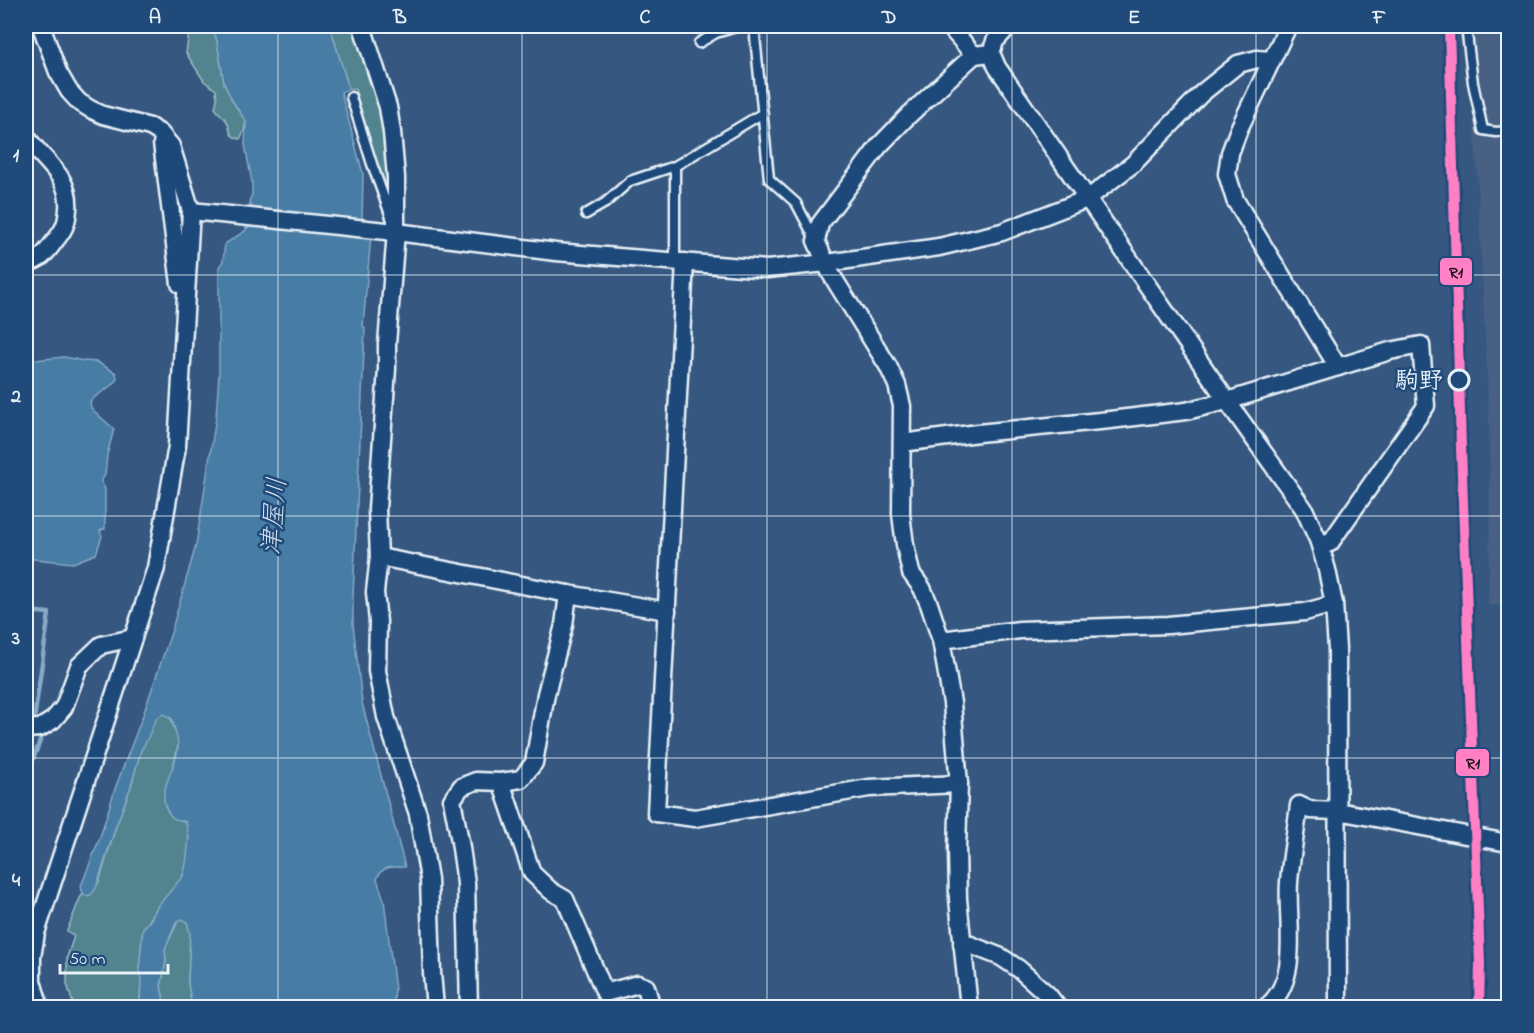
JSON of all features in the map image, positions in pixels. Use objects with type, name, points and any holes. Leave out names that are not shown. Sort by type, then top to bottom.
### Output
[{"type":"street","points":[[40,1008],[32,981],[32,957],[36,933],[156,568],[177,446],[198,212],[171,146],[160,133],[150,127],[103,115],[79,102],[69,91],[58,72],[41,26]]},
{"type":"street","points":[[362,26],[388,107],[396,177],[396,232],[377,509],[378,557],[375,592],[378,622],[377,671],[386,717],[418,814],[429,879],[435,1008]]},
{"type":"street","points":[[950,26],[974,55]]},
{"type":"street","points":[[1009,26],[995,41],[991,53],[997,68],[1304,509],[1319,542],[1334,604],[1337,649],[1338,1008]]},
{"type":"street","points":[[1288,26],[1239,129],[1230,153],[1227,174],[1235,201],[1338,368]]},
{"type":"street","points":[[969,1008],[958,899],[959,784],[952,703],[941,640],[922,588],[911,573],[905,545],[901,514],[902,406],[897,385],[888,366],[831,274],[816,241],[820,224],[879,146],[974,55],[991,53]]},
{"type":"street","points":[[198,212],[396,232],[556,252],[767,269],[827,263],[939,246],[1002,232],[1087,199],[1133,164],[1202,93],[1238,64],[1257,59],[1271,60]]},
{"type":"street","points":[[160,133],[180,281],[182,377]]},
{"type":"street","points":[[26,136],[67,188],[68,203],[64,229],[45,254],[37,260],[26,263]]},
{"type":"street","points":[[680,261],[667,611],[656,813],[695,818],[869,788],[959,784]]},
{"type":"street","points":[[902,443],[1186,411],[1227,401],[1390,351],[1421,345],[1426,406],[1330,543],[1319,542]]},
{"type":"street","points":[[378,557],[667,611]]},
{"type":"street","points":[[469,1008],[466,883],[452,800],[461,787],[476,781],[501,782],[521,779],[534,763],[546,694],[564,625],[568,594]]},
{"type":"street","points":[[941,640],[1020,630],[1168,624],[1305,612],[1334,604]]},
{"type":"street","points":[[26,729],[40,728],[53,720],[64,707],[80,666],[101,645],[133,638]]},
{"type":"street","points":[[501,782],[532,873],[551,891],[566,899],[605,993],[638,984],[646,987],[652,1008]]},
{"type":"street","points":[[1265,1008],[1274,1001],[1286,978],[1290,957],[1289,883],[1299,805],[1310,810],[1338,811],[1509,843]]},
{"type":"street","points":[[962,944],[968,944],[1001,957],[1019,969],[1048,995],[1058,1008]]},
{"type":"lane","points":[[699,43],[716,33],[739,26]]},
{"type":"lane","points":[[754,26],[769,179],[796,203],[816,241]]},
{"type":"lane","points":[[1466,26],[1473,83],[1483,130],[1496,132],[1509,130]]},
{"type":"lane","points":[[351,97],[396,232]]},
{"type":"lane","points":[[586,214],[605,203],[630,181],[675,166],[763,113]]},
{"type":"lane","points":[[675,166],[680,261]]},
{"type":"shaded area","points":[[1467,26],[1508,26],[1508,604],[1488,605],[1489,419],[1476,153]]},
{"type":"green space","points":[[190,26],[212,26],[217,41],[224,83],[246,122],[240,139],[231,134],[228,123],[215,108],[216,90],[204,81],[186,53]]},
{"type":"green space","points":[[330,26],[357,26],[387,129],[388,203],[355,89],[349,89]]},
{"type":"green space","points":[[160,714],[171,719],[178,739],[172,771],[189,838],[185,870],[181,880],[159,904],[143,928],[139,970],[141,977],[140,1007],[74,1007],[67,984],[67,957],[74,936],[67,931],[80,898],[83,894],[88,896],[99,882],[141,750]]},
{"type":"green space","points":[[181,919],[187,922],[190,933],[188,983],[192,1007],[165,1007],[161,986],[166,961],[165,949]]},
{"type":"water","name":"津屋川","points":[[212,26],[330,26],[349,89],[341,92],[363,174],[362,223],[371,235],[363,326],[365,328],[353,624],[362,703],[405,867],[385,869],[377,879],[384,900],[395,990],[393,1007],[192,1007],[188,983],[190,933],[187,922],[181,919],[176,923],[165,949],[166,961],[161,986],[165,1007],[140,1007],[141,977],[139,970],[143,928],[183,876],[189,838],[186,822],[172,817],[165,807],[165,790],[178,747],[172,719],[164,714],[157,717],[141,750],[96,888],[88,896],[83,894],[81,886],[171,633],[196,545],[216,417],[219,374],[219,267],[223,261],[225,244],[245,231],[253,214],[249,201],[252,195],[252,182],[245,145],[246,122],[224,83],[217,41]]},
{"type":"water","points":[[64,357],[97,362],[116,373],[117,378],[113,384],[90,402],[91,408],[114,429],[107,455],[105,475],[101,481],[105,489],[105,529],[100,532],[102,536],[96,554],[73,563],[26,558],[26,361]]},
{"type":"waterway","points":[[26,611],[49,613],[34,720]]},
{"type":"waterway","points":[[26,778],[43,733]]},
{"type":"transit line","name":"R1","points":[[1449,26],[1461,448],[1480,964],[1479,1008]]},
{"type":"place","name":"駒野","points":[[1459,380]]}]
